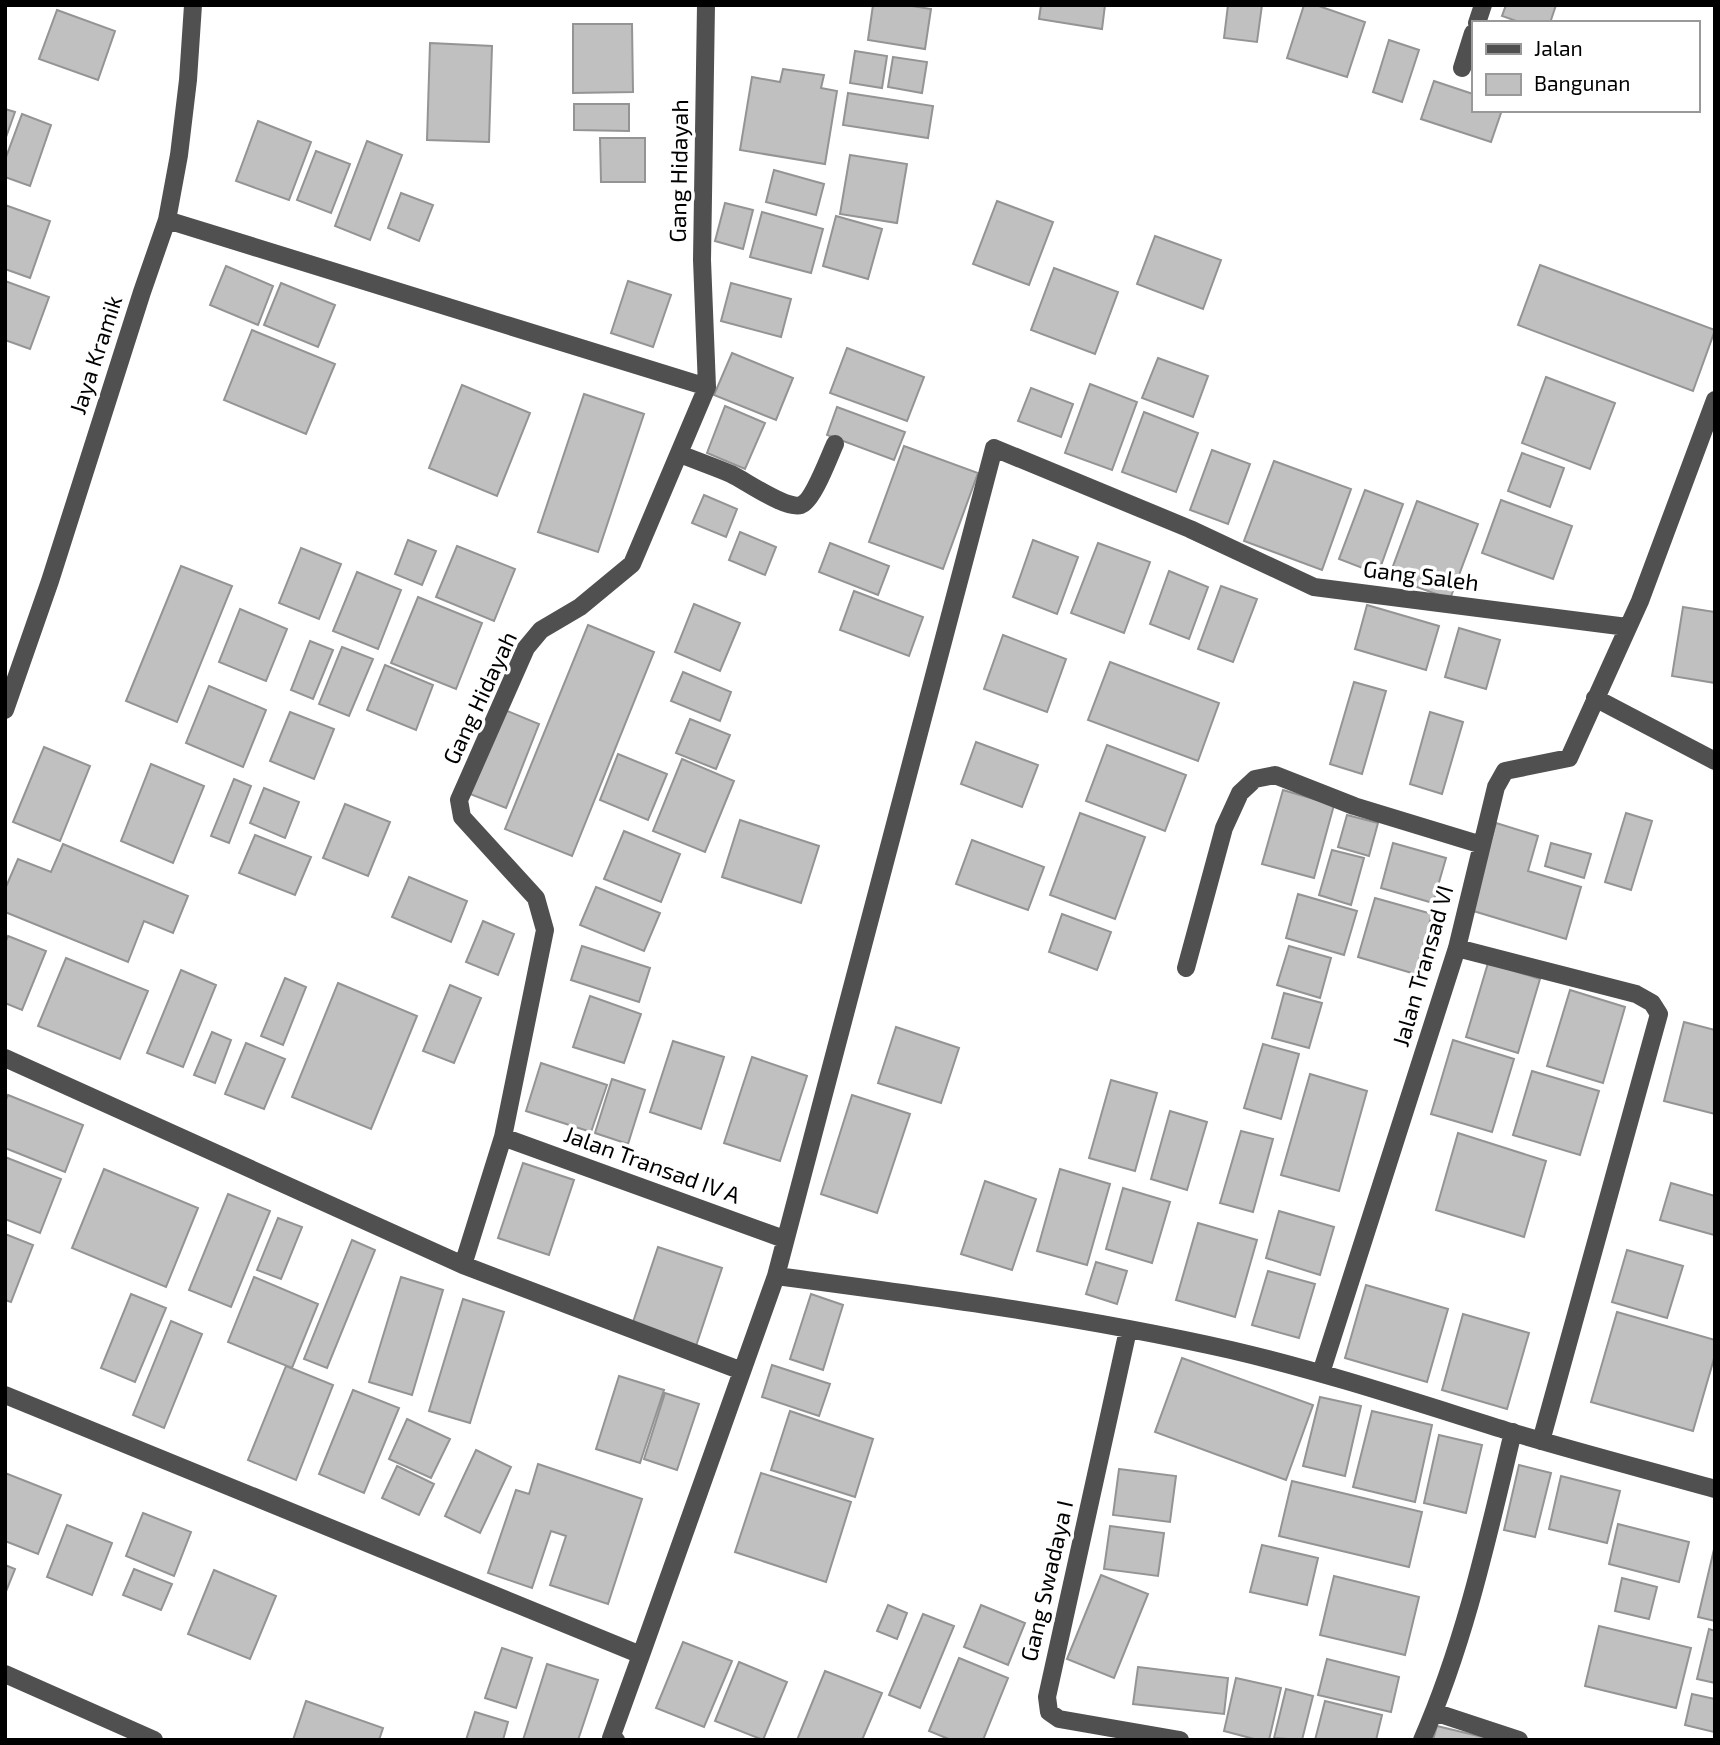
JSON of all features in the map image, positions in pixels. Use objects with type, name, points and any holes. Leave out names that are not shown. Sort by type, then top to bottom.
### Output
[{"type":"street","name":"Jaya Kramik","points":[[5,710],[50,581],[167,220],[179,155],[193,5]]},
{"type":"street","name":"Gang Hidayah","points":[[463,1265],[503,1137],[545,930],[536,898],[462,817],[458,808],[459,800],[526,648],[541,630],[580,607],[632,564],[707,387],[702,260],[706,5]]},
{"type":"street","points":[[1462,68],[1472,36]]},
{"type":"street","points":[[167,220],[707,387]]},
{"type":"street","points":[[1627,627],[1640,601],[1715,400]]},
{"type":"street","points":[[680,454],[731,474],[781,501],[798,506],[804,504],[810,495],[835,444]]},
{"type":"street","name":"Gang Saleh","points":[[784,1239],[994,448],[1191,530],[1314,587],[1627,627]]},
{"type":"street","name":"Jalan Transad VI","points":[[1321,1373],[1457,948],[1496,787],[1506,771],[1570,758],[1627,627]]},
{"type":"street","points":[[1595,698],[1715,761]]},
{"type":"street","points":[[1186,968],[1224,828],[1240,793],[1255,779],[1275,775],[1354,806],[1482,845]]},
{"type":"street","points":[[1457,948],[1636,994],[1652,1003],[1659,1014],[1541,1441]]},
{"type":"street","points":[[5,1058],[463,1265],[742,1371]]},
{"type":"street","name":"Jalan Transad IV A","points":[[503,1137],[784,1239]]},
{"type":"street","points":[[612,1739],[776,1276],[784,1239]]},
{"type":"street","points":[[776,1276],[930,1296],[1230,1350],[1321,1373],[1541,1441],[1715,1489]]},
{"type":"street","name":"Gang Swadaya I","points":[[1128,1330],[1046,1697],[1049,1712],[1059,1719],[1180,1740]]},
{"type":"street","points":[[5,1395],[641,1655]]},
{"type":"street","points":[[1422,1740],[1434,1712],[1480,1569],[1513,1432]]},
{"type":"street","points":[[5,1674],[154,1740]]},
{"type":"street","points":[[1434,1712],[1519,1740]]},
{"type":"building","points":[[873,5],[906,5],[931,9],[925,49],[868,40]]},
{"type":"building","points":[[1041,5],[1105,5],[1102,29],[1039,19]]},
{"type":"building","points":[[1228,5],[1262,5],[1257,42],[1224,38]]},
{"type":"building","points":[[1304,5],[1316,5],[1365,22],[1347,77],[1287,58]]},
{"type":"building","points":[[1506,5],[1556,5],[1551,21],[1516,21],[1502,16]]},
{"type":"building","points":[[57,10],[115,31],[98,80],[39,59]]},
{"type":"building","points":[[573,24],[632,24],[633,92],[573,93]]},
{"type":"building","points":[[1389,40],[1419,50],[1402,102],[1373,92]]},
{"type":"building","points":[[430,43],[492,46],[489,142],[427,140]]},
{"type":"building","points":[[855,51],[887,56],[882,88],[850,83]]},
{"type":"building","points":[[893,57],[927,62],[922,93],[888,87]]},
{"type":"building","points":[[783,69],[824,75],[821,88],[837,91],[825,164],[740,150],[752,77],[780,82]]},
{"type":"building","points":[[1434,81],[1472,94],[1472,112],[1501,112],[1491,142],[1421,119]]},
{"type":"building","points":[[848,93],[933,106],[928,138],[843,125]]},
{"type":"building","points":[[574,104],[629,104],[629,131],[574,130]]},
{"type":"building","points":[[5,109],[15,112],[5,140]]},
{"type":"building","points":[[22,114],[51,125],[30,186],[5,177],[5,160]]},
{"type":"building","points":[[258,121],[311,142],[289,200],[236,181]]},
{"type":"building","points":[[600,138],[645,138],[645,182],[601,182]]},
{"type":"building","points":[[367,141],[402,155],[370,240],[335,226]]},
{"type":"building","points":[[316,151],[350,164],[331,213],[297,200]]},
{"type":"building","points":[[850,155],[907,164],[897,223],[840,214]]},
{"type":"building","points":[[774,170],[824,184],[816,215],[766,202]]},
{"type":"building","points":[[401,193],[433,205],[419,241],[388,228]]},
{"type":"building","points":[[997,201],[1053,222],[1029,285],[973,264]]},
{"type":"building","points":[[725,203],[753,210],[743,249],[715,241]]},
{"type":"building","points":[[5,205],[50,221],[30,278],[5,269]]},
{"type":"building","points":[[762,212],[823,229],[811,273],[750,257]]},
{"type":"building","points":[[836,216],[882,229],[868,279],[823,266]]},
{"type":"building","points":[[1155,236],[1221,260],[1203,309],[1137,284]]},
{"type":"building","points":[[1540,265],[1715,330],[1693,391],[1518,325]]},
{"type":"building","points":[[226,266],[273,286],[258,325],[210,305]]},
{"type":"building","points":[[1054,268],[1118,292],[1095,354],[1031,330]]},
{"type":"building","points":[[5,281],[49,297],[30,349],[5,340]]},
{"type":"building","points":[[628,281],[671,295],[653,347],[611,333]]},
{"type":"building","points":[[281,283],[335,305],[318,347],[264,325]]},
{"type":"building","points":[[731,283],[791,299],[781,337],[721,321]]},
{"type":"building","points":[[252,330],[335,364],[306,434],[224,400]]},
{"type":"building","points":[[847,348],[924,377],[907,421],[830,393]]},
{"type":"building","points":[[732,353],[793,378],[776,420],[714,395]]},
{"type":"building","points":[[1158,358],[1208,376],[1193,417],[1142,398]]},
{"type":"building","points":[[1546,377],[1615,403],[1590,469],[1522,443]]},
{"type":"building","points":[[1090,384],[1137,402],[1112,470],[1065,453]]},
{"type":"building","points":[[462,385],[530,413],[497,496],[429,468]]},
{"type":"building","points":[[1031,388],[1073,404],[1061,437],[1018,421]]},
{"type":"building","points":[[584,394],[644,414],[598,552],[538,532]]},
{"type":"building","points":[[725,406],[765,423],[745,469],[707,453]]},
{"type":"building","points":[[837,407],[905,432],[894,460],[827,435]]},
{"type":"building","points":[[1144,412],[1198,433],[1176,492],[1122,472]]},
{"type":"building","points":[[904,446],[978,473],[943,569],[869,542]]},
{"type":"building","points":[[1212,450],[1250,464],[1228,524],[1190,510]]},
{"type":"building","points":[[1522,453],[1564,468],[1550,507],[1508,491]]},
{"type":"building","points":[[1274,461],[1351,489],[1322,570],[1244,541]]},
{"type":"building","points":[[1365,490],[1403,504],[1378,574],[1339,559]]},
{"type":"building","points":[[704,495],[737,509],[726,537],[692,523]]},
{"type":"building","points":[[1501,500],[1572,526],[1553,579],[1482,553]]},
{"type":"building","points":[[1417,501],[1478,524],[1450,599],[1389,577]]},
{"type":"building","points":[[740,532],[776,547],[765,575],[729,560]]},
{"type":"building","points":[[408,540],[436,551],[422,585],[395,574]]},
{"type":"building","points":[[1033,540],[1078,557],[1057,614],[1013,597]]},
{"type":"building","points":[[830,543],[889,566],[878,595],[819,572]]},
{"type":"building","points":[[1098,543],[1150,562],[1124,633],[1071,613]]},
{"type":"building","points":[[457,546],[515,569],[494,621],[436,597]]},
{"type":"building","points":[[301,548],[341,564],[319,619],[279,603]]},
{"type":"building","points":[[181,566],[232,586],[177,722],[126,701]]},
{"type":"building","points":[[1169,571],[1208,587],[1189,639],[1150,624]]},
{"type":"building","points":[[357,572],[401,590],[378,649],[333,631]]},
{"type":"building","points":[[1221,586],[1257,599],[1233,662],[1198,649]]},
{"type":"building","points":[[854,591],[923,617],[909,656],[840,630]]},
{"type":"building","points":[[418,597],[482,623],[456,689],[391,663]]},
{"type":"building","points":[[694,604],[740,623],[720,671],[675,652]]},
{"type":"building","points":[[1367,605],[1439,626],[1426,670],[1355,649]]},
{"type":"building","points":[[1683,607],[1715,612],[1715,683],[1672,676]]},
{"type":"building","points":[[240,609],[287,629],[266,681],[219,662]]},
{"type":"building","points":[[588,625],[654,652],[572,856],[505,829]]},
{"type":"building","points":[[1459,628],[1500,640],[1486,689],[1445,677]]},
{"type":"building","points":[[1003,635],[1066,659],[1047,712],[984,689]]},
{"type":"building","points":[[310,641],[333,650],[313,699],[291,690]]},
{"type":"building","points":[[342,647],[373,659],[349,716],[319,704]]},
{"type":"building","points":[[1110,662],[1219,703],[1198,761],[1088,720]]},
{"type":"building","points":[[385,665],[433,685],[416,730],[367,710]]},
{"type":"building","points":[[683,672],[731,692],[720,721],[671,701]]},
{"type":"building","points":[[1354,682],[1386,691],[1362,774],[1330,764]]},
{"type":"building","points":[[209,686],[266,710],[243,767],[186,743]]},
{"type":"building","points":[[505,710],[539,724],[506,808],[470,794]]},
{"type":"building","points":[[290,712],[334,729],[314,779],[270,761]]},
{"type":"building","points":[[1430,712],[1463,722],[1442,794],[1410,784]]},
{"type":"building","points":[[690,719],[730,735],[716,769],[676,753]]},
{"type":"building","points":[[976,742],[1038,765],[1022,807],[961,784]]},
{"type":"building","points":[[1107,745],[1186,775],[1165,831],[1086,801]]},
{"type":"building","points":[[44,747],[90,766],[60,841],[13,822]]},
{"type":"building","points":[[618,754],[667,774],[648,820],[600,800]]},
{"type":"building","points":[[682,759],[734,781],[705,852],[653,831]]},
{"type":"building","points":[[151,764],[204,786],[173,863],[121,841]]},
{"type":"building","points":[[234,779],[251,786],[229,843],[211,836]]},
{"type":"building","points":[[264,788],[299,802],[285,838],[250,823]]},
{"type":"building","points":[[1283,790],[1334,805],[1314,878],[1262,864]]},
{"type":"building","points":[[345,804],[390,822],[368,876],[323,858]]},
{"type":"building","points":[[1080,813],[1145,837],[1115,919],[1050,895]]},
{"type":"building","points":[[1626,813],[1652,821],[1631,890],[1605,882]]},
{"type":"building","points":[[1347,815],[1378,823],[1369,856],[1338,847]]},
{"type":"building","points":[[740,820],[819,846],[801,903],[722,877]]},
{"type":"building","points":[[1496,823],[1538,836],[1528,871],[1581,887],[1566,939],[1470,910]]},
{"type":"building","points":[[624,831],[680,854],[661,902],[604,879]]},
{"type":"building","points":[[255,835],[311,857],[295,895],[239,873]]},
{"type":"building","points":[[972,840],[1044,867],[1028,910],[956,884]]},
{"type":"building","points":[[1393,843],[1446,858],[1433,903],[1381,888]]},
{"type":"building","points":[[1551,843],[1591,854],[1584,878],[1545,866]]},
{"type":"building","points":[[63,844],[188,896],[173,933],[144,921],[128,962],[5,912],[5,889],[18,859],[51,872]]},
{"type":"building","points":[[1332,850],[1364,858],[1351,905],[1319,895]]},
{"type":"building","points":[[409,877],[467,901],[451,942],[392,917]]},
{"type":"building","points":[[596,887],[660,913],[644,951],[580,925]]},
{"type":"building","points":[[1298,894],[1357,911],[1344,955],[1286,938]]},
{"type":"building","points":[[1375,898],[1432,914],[1415,974],[1358,957]]},
{"type":"building","points":[[1062,914],[1111,932],[1097,970],[1049,952]]},
{"type":"building","points":[[483,921],[514,934],[498,975],[466,962]]},
{"type":"building","points":[[8,936],[46,951],[22,1010],[5,1003],[5,943]]},
{"type":"building","points":[[582,946],[650,968],[639,1002],[571,980]]},
{"type":"building","points":[[1289,946],[1331,958],[1320,998],[1277,985]]},
{"type":"building","points":[[66,958],[148,991],[120,1059],[38,1026]]},
{"type":"building","points":[[1488,963],[1540,979],[1518,1053],[1466,1037]]},
{"type":"building","points":[[181,970],[216,985],[183,1067],[147,1053]]},
{"type":"building","points":[[285,978],[306,987],[283,1045],[261,1036]]},
{"type":"building","points":[[338,983],[417,1016],[371,1129],[292,1097]]},
{"type":"building","points":[[450,985],[481,998],[454,1063],[423,1051]]},
{"type":"building","points":[[1570,990],[1625,1007],[1603,1083],[1547,1066]]},
{"type":"building","points":[[1284,993],[1322,1003],[1309,1048],[1272,1038]]},
{"type":"building","points":[[590,996],[641,1014],[624,1063],[573,1047]]},
{"type":"building","points":[[1684,1022],[1715,1030],[1715,1114],[1664,1101]]},
{"type":"building","points":[[896,1027],[959,1048],[941,1103],[878,1083]]},
{"type":"building","points":[[212,1032],[231,1040],[215,1083],[194,1075]]},
{"type":"building","points":[[1453,1040],[1514,1059],[1492,1132],[1431,1114]]},
{"type":"building","points":[[673,1041],[724,1057],[701,1129],[650,1112]]},
{"type":"building","points":[[246,1043],[285,1059],[264,1109],[225,1094]]},
{"type":"building","points":[[1263,1044],[1299,1054],[1281,1119],[1244,1108]]},
{"type":"building","points":[[752,1057],[807,1076],[780,1161],[724,1143]]},
{"type":"building","points":[[541,1063],[607,1085],[591,1132],[526,1111]]},
{"type":"building","points":[[1532,1071],[1599,1091],[1580,1155],[1513,1135]]},
{"type":"building","points":[[1310,1074],[1367,1091],[1339,1191],[1281,1175]]},
{"type":"building","points":[[612,1079],[645,1090],[628,1144],[595,1133]]},
{"type":"building","points":[[1111,1080],[1157,1093],[1135,1171],[1089,1158]]},
{"type":"building","points":[[8,1095],[83,1125],[65,1172],[5,1148],[5,1102]]},
{"type":"building","points":[[852,1095],[910,1114],[877,1213],[821,1194]]},
{"type":"building","points":[[1170,1111],[1207,1122],[1187,1190],[1151,1179]]},
{"type":"building","points":[[1241,1131],[1273,1139],[1253,1212],[1220,1203]]},
{"type":"building","points":[[1458,1133],[1546,1161],[1524,1237],[1436,1210]]},
{"type":"building","points":[[5,1157],[61,1179],[40,1233],[5,1219]]},
{"type":"building","points":[[523,1163],[574,1180],[549,1255],[498,1238]]},
{"type":"building","points":[[104,1169],[198,1208],[166,1287],[72,1248]]},
{"type":"building","points":[[1060,1169],[1110,1184],[1087,1265],[1037,1251]]},
{"type":"building","points":[[985,1181],[1036,1199],[1012,1270],[961,1254]]},
{"type":"building","points":[[1671,1183],[1715,1196],[1714,1235],[1660,1220]]},
{"type":"building","points":[[1123,1188],[1170,1202],[1152,1263],[1106,1249]]},
{"type":"building","points":[[228,1194],[270,1211],[231,1307],[189,1290]]},
{"type":"building","points":[[1279,1211],[1334,1227],[1320,1275],[1266,1258]]},
{"type":"building","points":[[278,1218],[302,1227],[281,1279],[257,1270]]},
{"type":"building","points":[[1198,1223],[1257,1240],[1235,1317],[1176,1300]]},
{"type":"building","points":[[5,1234],[33,1245],[11,1302],[5,1300]]},
{"type":"building","points":[[352,1240],[375,1250],[327,1368],[304,1359]]},
{"type":"building","points":[[658,1247],[722,1268],[695,1349],[631,1328]]},
{"type":"building","points":[[1627,1250],[1683,1266],[1667,1318],[1612,1302]]},
{"type":"building","points":[[1096,1262],[1127,1271],[1117,1304],[1086,1294]]},
{"type":"building","points":[[1268,1271],[1315,1284],[1299,1338],[1252,1325]]},
{"type":"building","points":[[254,1277],[318,1304],[292,1368],[228,1342]]},
{"type":"building","points":[[401,1277],[443,1290],[412,1395],[369,1382]]},
{"type":"building","points":[[1366,1285],[1448,1309],[1427,1382],[1345,1358]]},
{"type":"building","points":[[131,1294],[166,1308],[135,1382],[101,1368]]},
{"type":"building","points":[[811,1294],[843,1305],[823,1370],[790,1359]]},
{"type":"building","points":[[463,1299],[504,1312],[470,1423],[429,1411]]},
{"type":"building","points":[[1617,1312],[1715,1340],[1715,1355],[1693,1431],[1591,1402]]},
{"type":"building","points":[[1463,1314],[1529,1333],[1507,1409],[1442,1390]]},
{"type":"building","points":[[171,1321],[202,1334],[164,1428],[133,1415]]},
{"type":"building","points":[[1182,1358],[1313,1405],[1286,1480],[1155,1432]]},
{"type":"building","points":[[772,1365],[830,1384],[819,1416],[762,1397]]},
{"type":"building","points":[[286,1366],[333,1385],[296,1480],[248,1460]]},
{"type":"building","points":[[619,1376],[664,1390],[640,1463],[596,1449]]},
{"type":"building","points":[[353,1390],[399,1408],[364,1493],[319,1474]]},
{"type":"building","points":[[665,1393],[699,1404],[677,1470],[644,1459]]},
{"type":"building","points":[[1320,1397],[1361,1406],[1345,1476],[1303,1466]]},
{"type":"building","points":[[790,1411],[873,1439],[855,1497],[771,1470]]},
{"type":"building","points":[[1372,1411],[1432,1425],[1415,1502],[1353,1487]]},
{"type":"building","points":[[407,1419],[450,1439],[431,1478],[389,1459]]},
{"type":"building","points":[[1439,1435],[1482,1445],[1466,1513],[1424,1503]]},
{"type":"building","points":[[476,1450],[511,1467],[480,1533],[445,1516]]},
{"type":"building","points":[[538,1464],[642,1499],[608,1604],[550,1585],[566,1536],[551,1531],[532,1588],[488,1573],[516,1490],[529,1494]]},
{"type":"building","points":[[1519,1465],[1551,1473],[1535,1537],[1504,1530]]},
{"type":"building","points":[[397,1466],[434,1484],[419,1515],[382,1498]]},
{"type":"building","points":[[1119,1469],[1176,1476],[1170,1522],[1113,1515]]},
{"type":"building","points":[[5,1473],[61,1495],[38,1554],[5,1541]]},
{"type":"building","points":[[761,1473],[851,1502],[826,1582],[735,1552]]},
{"type":"building","points":[[1561,1476],[1620,1491],[1607,1543],[1549,1529]]},
{"type":"building","points":[[1292,1481],[1422,1512],[1409,1567],[1279,1536]]},
{"type":"building","points":[[143,1513],[191,1532],[174,1576],[126,1556]]},
{"type":"building","points":[[1618,1524],[1689,1542],[1679,1582],[1609,1564]]},
{"type":"building","points":[[67,1525],[112,1543],[92,1595],[47,1577]]},
{"type":"building","points":[[1110,1526],[1164,1533],[1158,1576],[1104,1569]]},
{"type":"building","points":[[1262,1545],[1318,1558],[1307,1605],[1250,1592]]},
{"type":"building","points":[[1715,1545],[1715,1621],[1698,1617]]},
{"type":"building","points":[[5,1565],[15,1569],[5,1594]]},
{"type":"building","points":[[134,1569],[172,1584],[161,1610],[123,1595]]},
{"type":"building","points":[[214,1570],[276,1596],[250,1659],[188,1634]]},
{"type":"building","points":[[1101,1575],[1148,1594],[1114,1678],[1067,1659]]},
{"type":"building","points":[[1334,1576],[1419,1597],[1405,1655],[1320,1635]]},
{"type":"building","points":[[1622,1578],[1657,1587],[1649,1619],[1615,1611]]},
{"type":"building","points":[[888,1605],[907,1613],[897,1639],[877,1631]]},
{"type":"building","points":[[981,1605],[1025,1623],[1008,1665],[964,1647]]},
{"type":"building","points":[[923,1614],[954,1626],[920,1708],[889,1695]]},
{"type":"building","points":[[1599,1626],[1691,1648],[1676,1708],[1585,1686]]},
{"type":"building","points":[[1709,1629],[1715,1631],[1715,1683],[1697,1679]]},
{"type":"building","points":[[683,1642],[732,1661],[704,1727],[656,1708]]},
{"type":"building","points":[[502,1648],[532,1658],[516,1708],[485,1698]]},
{"type":"building","points":[[959,1658],[1008,1678],[983,1740],[951,1740],[929,1731]]},
{"type":"building","points":[[1327,1659],[1399,1677],[1391,1712],[1318,1695]]},
{"type":"building","points":[[739,1662],[787,1682],[763,1740],[715,1721]]},
{"type":"building","points":[[547,1664],[598,1680],[578,1740],[523,1740]]},
{"type":"building","points":[[1138,1667],[1228,1678],[1224,1714],[1133,1704]]},
{"type":"building","points":[[825,1671],[882,1693],[862,1740],[797,1740]]},
{"type":"building","points":[[1236,1678],[1281,1688],[1269,1740],[1258,1740],[1224,1731]]},
{"type":"building","points":[[1286,1689],[1313,1696],[1302,1740],[1274,1738]]},
{"type":"building","points":[[1692,1694],[1715,1699],[1714,1732],[1685,1725]]},
{"type":"building","points":[[306,1701],[383,1728],[379,1740],[293,1740]]},
{"type":"building","points":[[1325,1701],[1382,1715],[1376,1740],[1315,1740]]},
{"type":"building","points":[[475,1712],[508,1722],[503,1740],[466,1740]]},
{"type":"building","points":[[1437,1726],[1495,1740],[1433,1740]]}]
